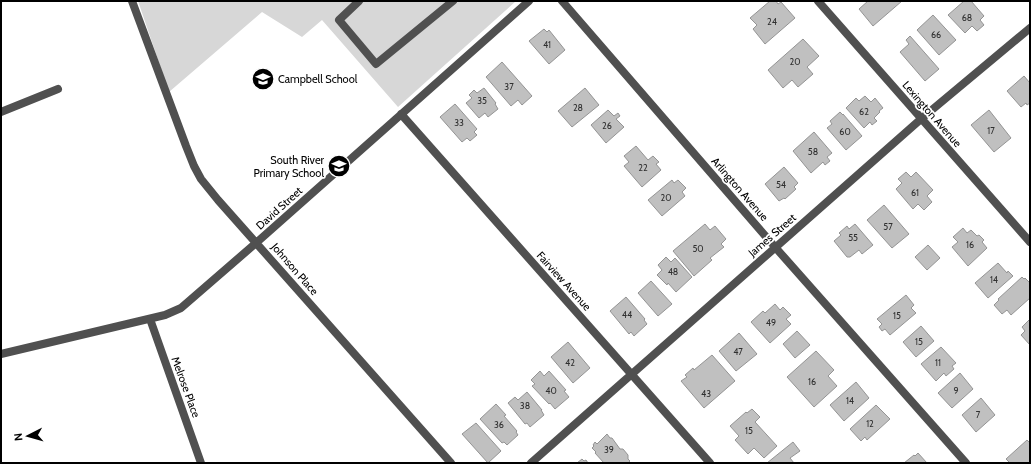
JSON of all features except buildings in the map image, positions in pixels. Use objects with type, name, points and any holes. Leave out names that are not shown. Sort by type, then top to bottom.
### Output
[{"type":"street","name":"Johnson Place","points":[[132,1],[186,146],[201,179],[451,463]]},
{"type":"street","points":[[359,1],[339,20],[376,64],[453,1]]},
{"type":"street","name":"David Street","points":[[1,354],[150,319],[180,308],[529,1]]},
{"type":"street","name":"Arlington Avenue","points":[[562,1],[775,247],[966,463]]},
{"type":"street","name":"Lexington Avenue","points":[[818,1],[1030,242]]},
{"type":"street","name":"James Street","points":[[531,463],[921,119],[1030,28]]},
{"type":"street","points":[[1,112],[58,89]]},
{"type":"street","name":"Fairview Avenue","points":[[401,114],[710,463]]},
{"type":"street","name":"Melrose Place","points":[[150,319],[201,463]]},
{"type":"shaded area","points":[[138,1],[516,1],[398,107],[322,20],[302,37],[262,12],[169,92]]},
{"type":"place","name":"Campbell School","points":[[263,79]]},
{"type":"place","name":"South River Primary School","points":[[339,166]]}]
